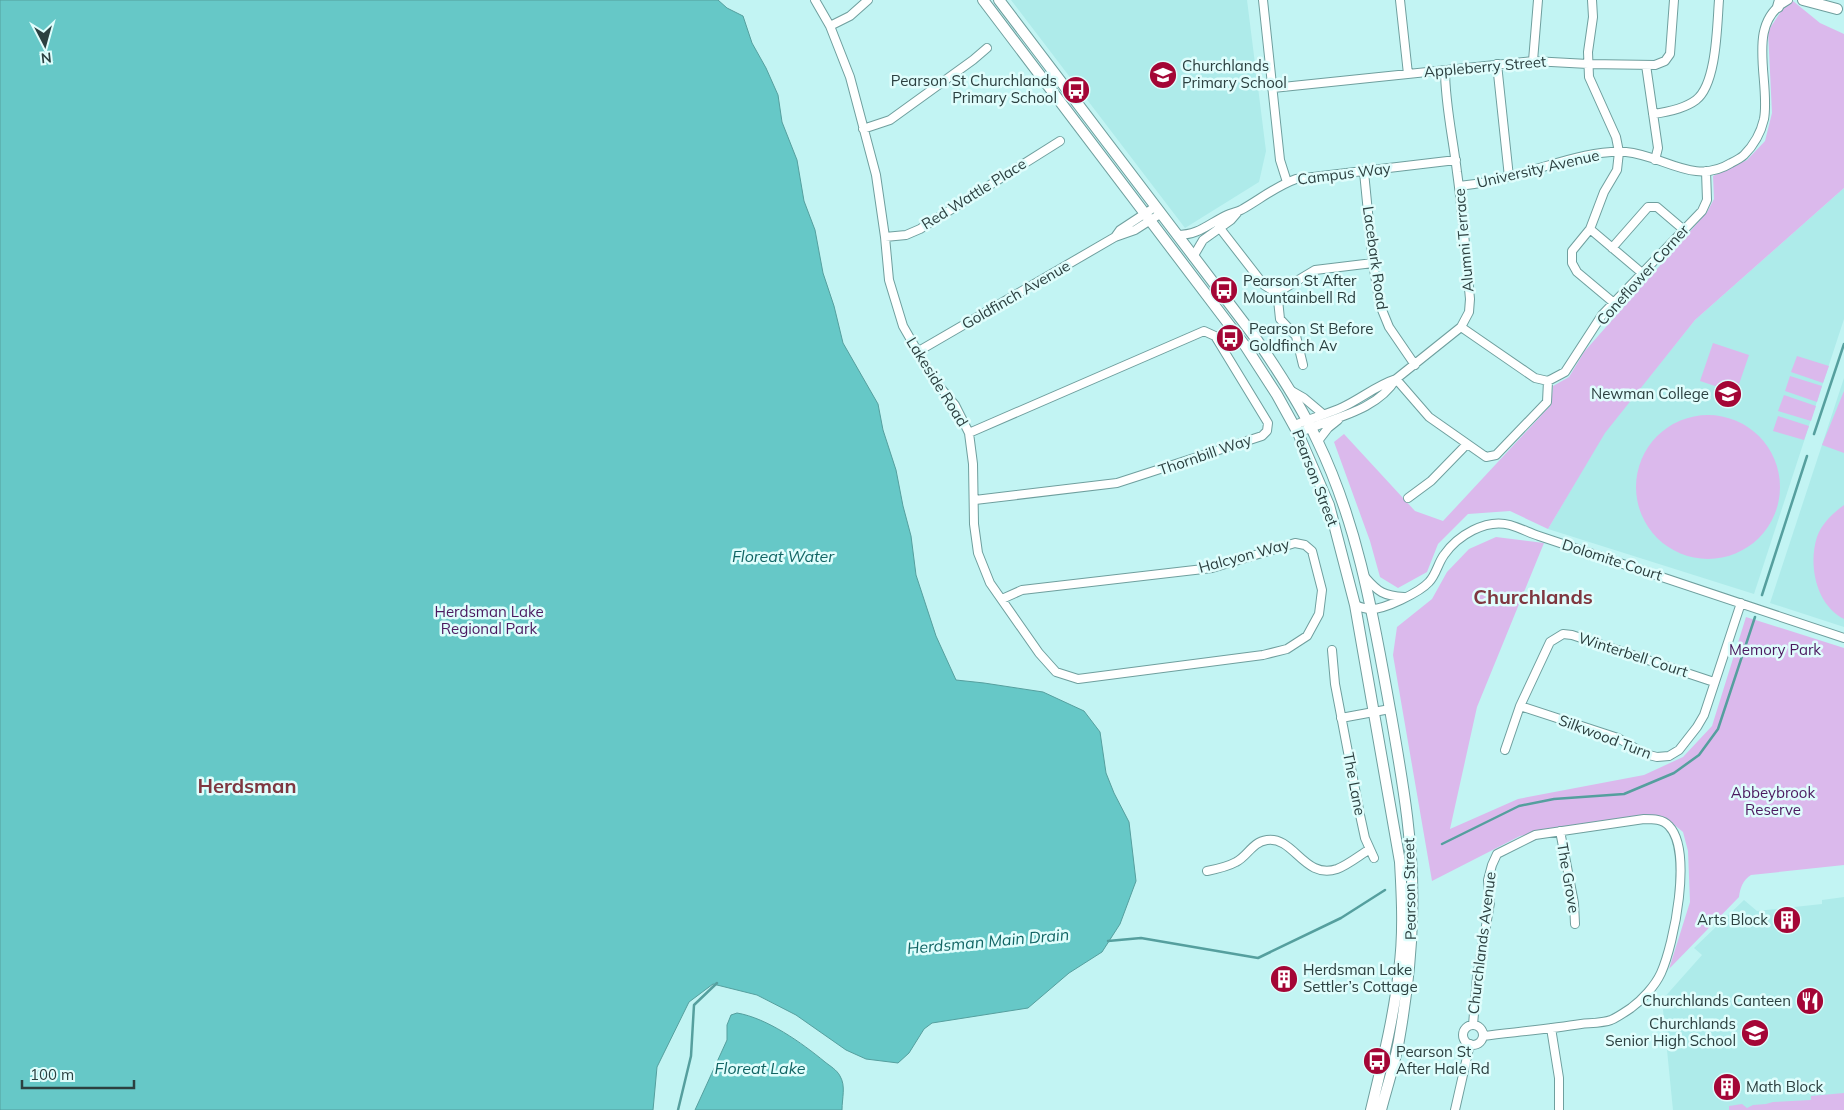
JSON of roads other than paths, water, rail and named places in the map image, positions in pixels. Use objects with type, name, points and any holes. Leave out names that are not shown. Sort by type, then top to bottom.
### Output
[{"type":"main road","name":"Pearson Street","points":[[982,0],[1246,347],[1297,429],[1329,505],[1355,605],[1400,862],[1402,896],[1399,969],[1388,1039],[1371,1110]]},
{"type":"main road","name":"Pearson Street","points":[[999,0],[1257,340],[1290,390],[1318,441],[1354,536],[1372,610],[1390,710],[1404,792],[1412,862],[1413,918],[1410,956],[1399,1041],[1381,1110]]},
{"type":"main road","points":[[1803,0],[1840,11]]},
{"type":"main road","points":[[1825,0],[1840,11]]},
{"type":"street","name":"Lakeside Road","points":[[815,0],[830,26],[850,78],[876,175],[889,280],[903,326],[934,380],[955,405],[969,433],[975,500],[974,524],[978,553],[990,583],[1039,653],[1056,672],[1078,679]]},
{"type":"street","points":[[830,26],[850,16],[868,0]]},
{"type":"street","points":[[1263,0],[1280,160],[1287,182]]},
{"type":"street","points":[[1400,0],[1408,74]]},
{"type":"street","points":[[1533,61],[1538,0]]},
{"type":"street","points":[[1592,0],[1593,17],[1588,64],[1589,77],[1616,136],[1619,152],[1617,170],[1604,192],[1590,229],[1572,251],[1572,263],[1577,272],[1614,303]]},
{"type":"street","name":"Appleberry Street","points":[[1272,88],[1533,61],[1655,65],[1665,62],[1670,54],[1674,0]]},
{"type":"street","points":[[1653,114],[1674,111],[1697,99],[1704,91],[1714,65],[1719,0]]},
{"type":"street","name":"University Avenue","points":[[1459,186],[1509,177],[1556,162],[1599,153],[1628,153],[1689,171],[1706,172],[1721,169],[1743,156],[1759,136],[1764,117],[1763,37],[1765,23],[1783,2]]},
{"type":"street","points":[[863,129],[890,120],[987,48]]},
{"type":"street","points":[[1497,64],[1509,177]]},
{"type":"street","points":[[1646,65],[1658,148],[1655,160]]},
{"type":"street","name":"Alumni Terrace","points":[[1309,424],[1323,414],[1342,408],[1385,383],[1396,379],[1461,327],[1469,312],[1470,299],[1459,186],[1445,92],[1444,70]]},
{"type":"street","name":"Red Wattle Place","points":[[885,237],[906,235],[920,229],[1060,141]]},
{"type":"street","name":"Campus Way","points":[[1193,257],[1203,240],[1239,211],[1287,182],[1305,177],[1364,172],[1456,160]]},
{"type":"street","name":"Lacebark Road","points":[[1364,172],[1372,263],[1384,319],[1415,365]]},
{"type":"street","name":"Coneflower Corner","points":[[1548,381],[1565,372],[1602,316],[1702,211],[1708,200],[1706,172]]},
{"type":"street","points":[[1612,248],[1648,207],[1657,207],[1684,230]]},
{"type":"street","name":"Goldfinch Avenue","points":[[917,352],[1116,237],[1124,235],[1157,210]]},
{"type":"street","name":"Campus Way","points":[[1177,235],[1189,235],[1198,232],[1239,211]]},
{"type":"street","points":[[1220,227],[1264,285],[1272,290],[1285,288],[1315,270],[1372,263]]},
{"type":"street","points":[[1590,229],[1642,273]]},
{"type":"street","points":[[1277,290],[1279,315],[1283,323],[1296,336],[1303,365]]},
{"type":"street","points":[[1396,379],[1429,417],[1486,457],[1496,455],[1547,402],[1548,381],[1535,378],[1461,327]]},
{"type":"street","name":"Thornbill Way","points":[[969,433],[1204,331],[1215,336],[1268,423],[1267,431],[1262,436],[1132,480],[1102,486],[975,500]]},
{"type":"street","name":"Alumni Terrace","points":[[1297,429],[1309,424],[1344,416],[1366,406],[1390,389],[1396,379]]},
{"type":"street","points":[[1290,390],[1304,398],[1323,414]]},
{"type":"street","points":[[1318,441],[1328,428],[1344,416]]},
{"type":"street","points":[[1408,498],[1431,481],[1467,444]]},
{"type":"street","name":"Dolomite Court","points":[[1372,610],[1395,604],[1404,597],[1417,592],[1429,582],[1444,555],[1461,537],[1484,526],[1508,524],[1844,638]]},
{"type":"street","name":"Halcyon Way","points":[[1002,600],[1022,590],[1212,568],[1295,543],[1305,545],[1312,551],[1322,590],[1319,614],[1307,636],[1287,649],[1263,655],[1078,679]]},
{"type":"street","points":[[1365,577],[1376,590],[1386,595],[1404,597]]},
{"type":"street","name":"Silkwood Turn","points":[[1520,706],[1618,738],[1645,754],[1657,757],[1669,756],[1679,750],[1704,715],[1741,603]]},
{"type":"street","points":[[1355,605],[1372,610]]},
{"type":"street","name":"Winterbell Court","points":[[1504,750],[1520,706],[1550,642],[1562,634],[1572,635],[1714,682]]},
{"type":"street","name":"The Lane","points":[[1332,650],[1335,684],[1365,838],[1374,858]]},
{"type":"street","points":[[1341,718],[1390,710]]},
{"type":"street","name":"Churchlands Avenue","points":[[1473,1025],[1477,978],[1490,903],[1488,880],[1497,854],[1535,835],[1644,819],[1657,819],[1668,824],[1676,836],[1680,852],[1680,885],[1676,922],[1660,974],[1645,996],[1611,1020],[1483,1036],[1479,1042],[1470,1044],[1464,1040],[1463,1033],[1465,1028],[1473,1025],[1480,1028],[1483,1036]]},
{"type":"street","name":"The Grove","points":[[1560,832],[1574,903],[1575,924]]},
{"type":"street","points":[[1207,871],[1223,868],[1238,862],[1252,846],[1266,840],[1280,841],[1307,865],[1321,871],[1338,869],[1370,849]]},
{"type":"street","points":[[1552,1028],[1559,1078],[1559,1110]]},
{"type":"street","name":"Churchlands Avenue","points":[[1455,1110],[1470,1044]]},
{"type":"water","name":"Herdsman Lake Regional Park","points":[[0,0],[718,0],[727,8],[743,16],[752,43],[778,95],[782,122],[797,160],[804,201],[815,230],[823,273],[834,306],[843,343],[878,404],[911,536],[916,575],[936,636],[956,680],[1043,692],[1084,711],[1100,732],[1106,773],[1129,822],[1136,881],[1120,924],[1102,952],[1069,973],[1028,1008],[932,1023],[924,1029],[909,1053],[898,1063],[866,1059],[846,1050],[796,1015],[757,995],[713,984],[689,1002],[657,1067],[653,1110],[0,1110]]},
{"type":"water","name":"Floreat Lake","points":[[737,1013],[760,1020],[784,1032],[835,1070],[843,1084],[842,1110],[695,1110],[727,1040],[727,1025],[731,1015]]},
{"type":"waterway","points":[[1814,434],[1844,344]]},
{"type":"waterway","points":[[1762,595],[1807,456]]},
{"type":"waterway","points":[[1442,844],[1519,806],[1554,799],[1624,794],[1674,773],[1699,755],[1718,729],[1755,617]]},
{"type":"waterway","name":"Herdsman Main Drain","points":[[1108,941],[1141,938],[1258,958],[1341,918],[1385,890]]},
{"type":"waterway","name":"Herdsman Main Drain","points":[[678,1110],[691,1056],[694,1005],[717,983]]},
{"type":"place","name":"Churchlands Primary School","points":[[1163,75]]},
{"type":"place","name":"Pearson St Churchlands Primary School","points":[[1076,90]]},
{"type":"place","name":"Pearson St After Mountainbell Rd","points":[[1224,290]]},
{"type":"place","name":"Pearson St Before Goldfinch Av","points":[[1230,338]]},
{"type":"place","name":"Newman College","points":[[1728,394]]},
{"type":"place","name":"Arts Block","points":[[1787,920]]},
{"type":"place","name":"Herdsman Lake Settler’s Cottage","points":[[1284,979]]},
{"type":"place","name":"Churchlands Canteen","points":[[1810,1001]]},
{"type":"place","name":"Churchlands Senior High School","points":[[1755,1033]]},
{"type":"place","name":"Pearson St After Hale Rd","points":[[1377,1061]]},
{"type":"place","name":"Math Block","points":[[1727,1087]]},
{"type":"district","name":"Churchlands","points":[[1533,597]]},
{"type":"district","name":"Herdsman","points":[[247,786]]},
{"type":"water label","name":"Floreat Water","points":[[783,556]]},
{"type":"park label","name":"Memory Park","points":[[1775,650]]},
{"type":"park label","name":"Abbeybrook Reserve","points":[[1773,802]]}]
